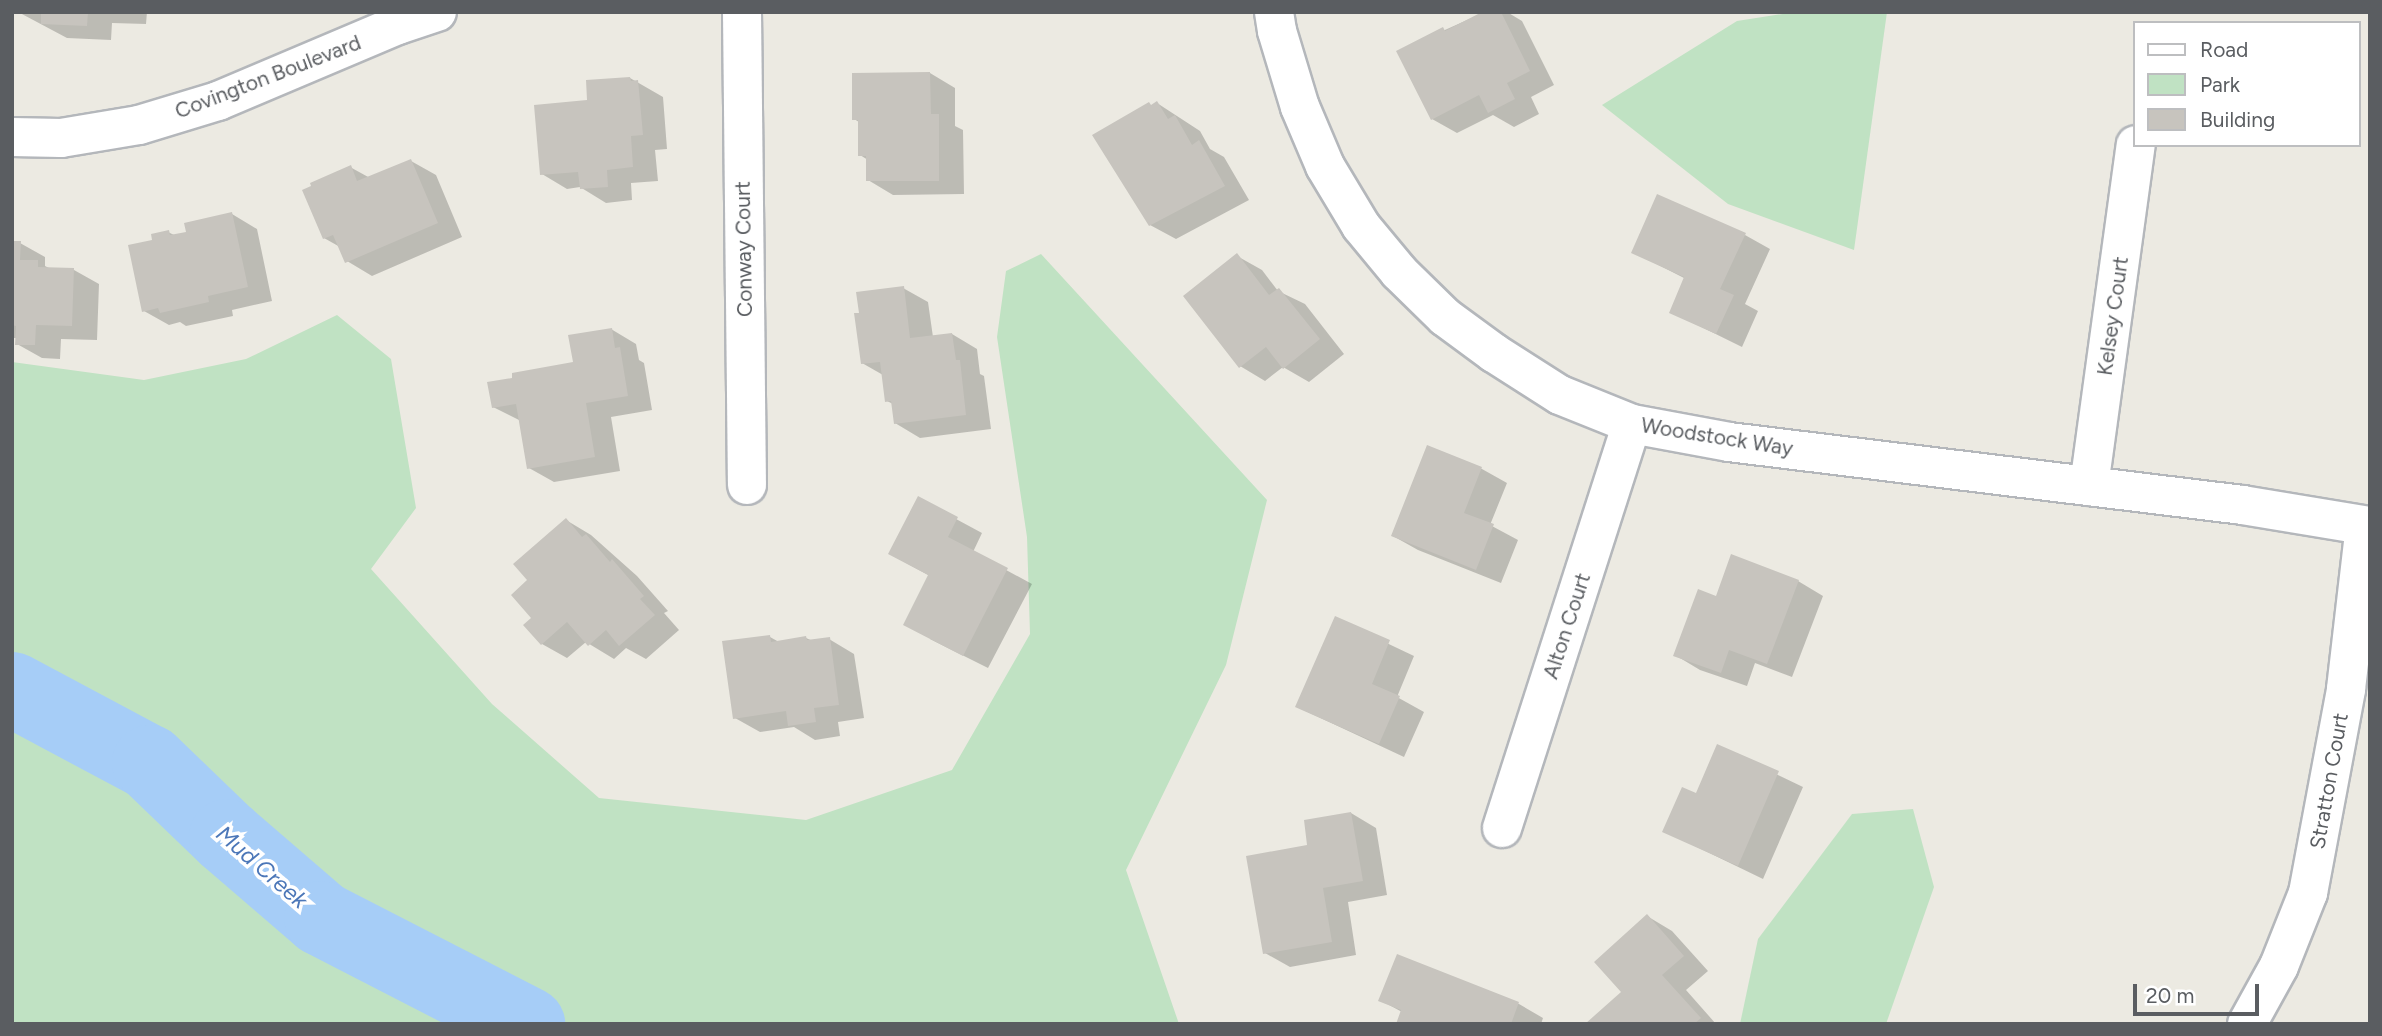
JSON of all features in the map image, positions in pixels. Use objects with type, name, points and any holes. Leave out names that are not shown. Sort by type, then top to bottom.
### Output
[{"type":"street","name":"Covington Boulevard","points":[[12,137],[61,138],[139,125],[218,101],[398,25],[437,12]]},
{"type":"street","name":"Conway Court","points":[[742,12],[747,485]]},
{"type":"street","name":"Woodstock Way","points":[[1274,12],[1277,31],[1300,107],[1325,166],[1361,226],[1399,272],[1445,317],[1494,353],[1560,395],[1632,424],[1730,442],[2243,505],[2367,526]]},
{"type":"street","name":"Kelsey Court","points":[[2089,486],[2137,147]]},
{"type":"street","name":"Alton Court","points":[[1502,828],[1632,424]]},
{"type":"street","name":"Stratton Court","points":[[2247,1024],[2280,965],[2308,893],[2346,689],[2367,526]]},
{"type":"green space","points":[[1795,12],[1887,12],[1854,250],[1728,204],[1602,105],[1737,21]]},
{"type":"green space","points":[[1041,254],[1267,500],[1226,665],[1126,870],[1179,1024],[12,1024],[12,362],[144,380],[246,359],[337,315],[391,359],[416,508],[371,569],[492,704],[599,798],[806,820],[952,770],[1030,634],[1027,537],[997,337],[1006,271]]},
{"type":"green space","points":[[1913,809],[1934,887],[1886,1024],[1740,1024],[1758,939],[1852,814]]},
{"type":"building","points":[[41,12],[88,12],[87,26],[41,24]]},
{"type":"building","points":[[1482,12],[1501,12],[1530,71],[1507,83],[1515,99],[1488,113],[1479,95],[1431,120],[1396,51],[1443,27],[1445,31]]},
{"type":"building","points":[[930,72],[931,114],[939,114],[939,181],[866,181],[866,156],[858,156],[858,120],[852,120],[852,73]]},
{"type":"building","points":[[630,77],[631,81],[638,80],[643,135],[631,136],[633,167],[607,170],[608,187],[580,189],[578,172],[540,175],[534,105],[587,100],[586,80]]},
{"type":"building","points":[[1157,101],[1168,119],[1175,115],[1192,145],[1199,140],[1225,186],[1149,226],[1092,135],[1149,102],[1151,105]]},
{"type":"building","points":[[411,159],[438,223],[345,263],[333,235],[323,239],[302,190],[311,186],[310,183],[351,165],[357,181]]},
{"type":"building","points":[[1657,194],[1746,233],[1720,289],[1734,295],[1716,334],[1669,313],[1684,277],[1631,253]]},
{"type":"building","points":[[232,212],[248,287],[208,296],[209,302],[160,313],[158,308],[142,312],[128,245],[152,240],[151,234],[169,230],[170,235],[186,232],[184,223]]},
{"type":"building","points":[[12,241],[21,241],[20,260],[38,260],[38,267],[74,268],[72,326],[36,325],[35,345],[15,345],[16,326],[12,325]]},
{"type":"building","points":[[1237,253],[1269,295],[1279,288],[1320,339],[1283,369],[1266,347],[1239,368],[1183,296]]},
{"type":"building","points":[[904,286],[910,338],[952,333],[956,360],[960,360],[966,415],[894,424],[891,401],[885,402],[880,362],[861,364],[854,313],[859,313],[856,292]]},
{"type":"building","points":[[612,328],[615,348],[620,347],[628,396],[586,403],[595,457],[527,469],[516,404],[492,408],[487,382],[512,378],[512,373],[573,362],[568,335]]},
{"type":"building","points":[[1427,445],[1482,467],[1464,513],[1494,524],[1476,570],[1391,536]]},
{"type":"building","points":[[918,496],[958,517],[948,537],[1008,568],[963,656],[903,625],[928,575],[888,554]]},
{"type":"building","points":[[566,518],[582,537],[586,534],[610,562],[612,559],[644,596],[640,599],[655,615],[619,646],[606,630],[588,646],[567,622],[541,645],[523,625],[531,618],[511,595],[527,580],[513,564]]},
{"type":"building","points":[[1731,554],[1799,580],[1767,664],[1729,650],[1721,673],[1673,656],[1698,589],[1716,596]]},
{"type":"building","points":[[1335,616],[1390,640],[1372,684],[1400,696],[1379,744],[1295,707]]},
{"type":"building","points":[[770,635],[771,642],[806,636],[807,640],[830,637],[839,705],[814,708],[816,722],[788,726],[786,711],[733,719],[722,641]]},
{"type":"building","points":[[1717,744],[1779,771],[1738,866],[1662,832],[1682,787],[1696,793]]},
{"type":"building","points":[[1351,812],[1363,881],[1323,888],[1332,942],[1263,954],[1246,856],[1307,845],[1304,820]]},
{"type":"building","points":[[1647,914],[1684,956],[1662,975],[1701,1018],[1694,1024],[1585,1024],[1621,992],[1594,962]]},
{"type":"building","points":[[1397,954],[1519,1002],[1511,1024],[1396,1024],[1401,1010],[1378,1001]]},
{"type":"waterway","name":"Mud Creek","points":[[12,689],[149,762],[226,836],[321,918],[527,1024]]}]
